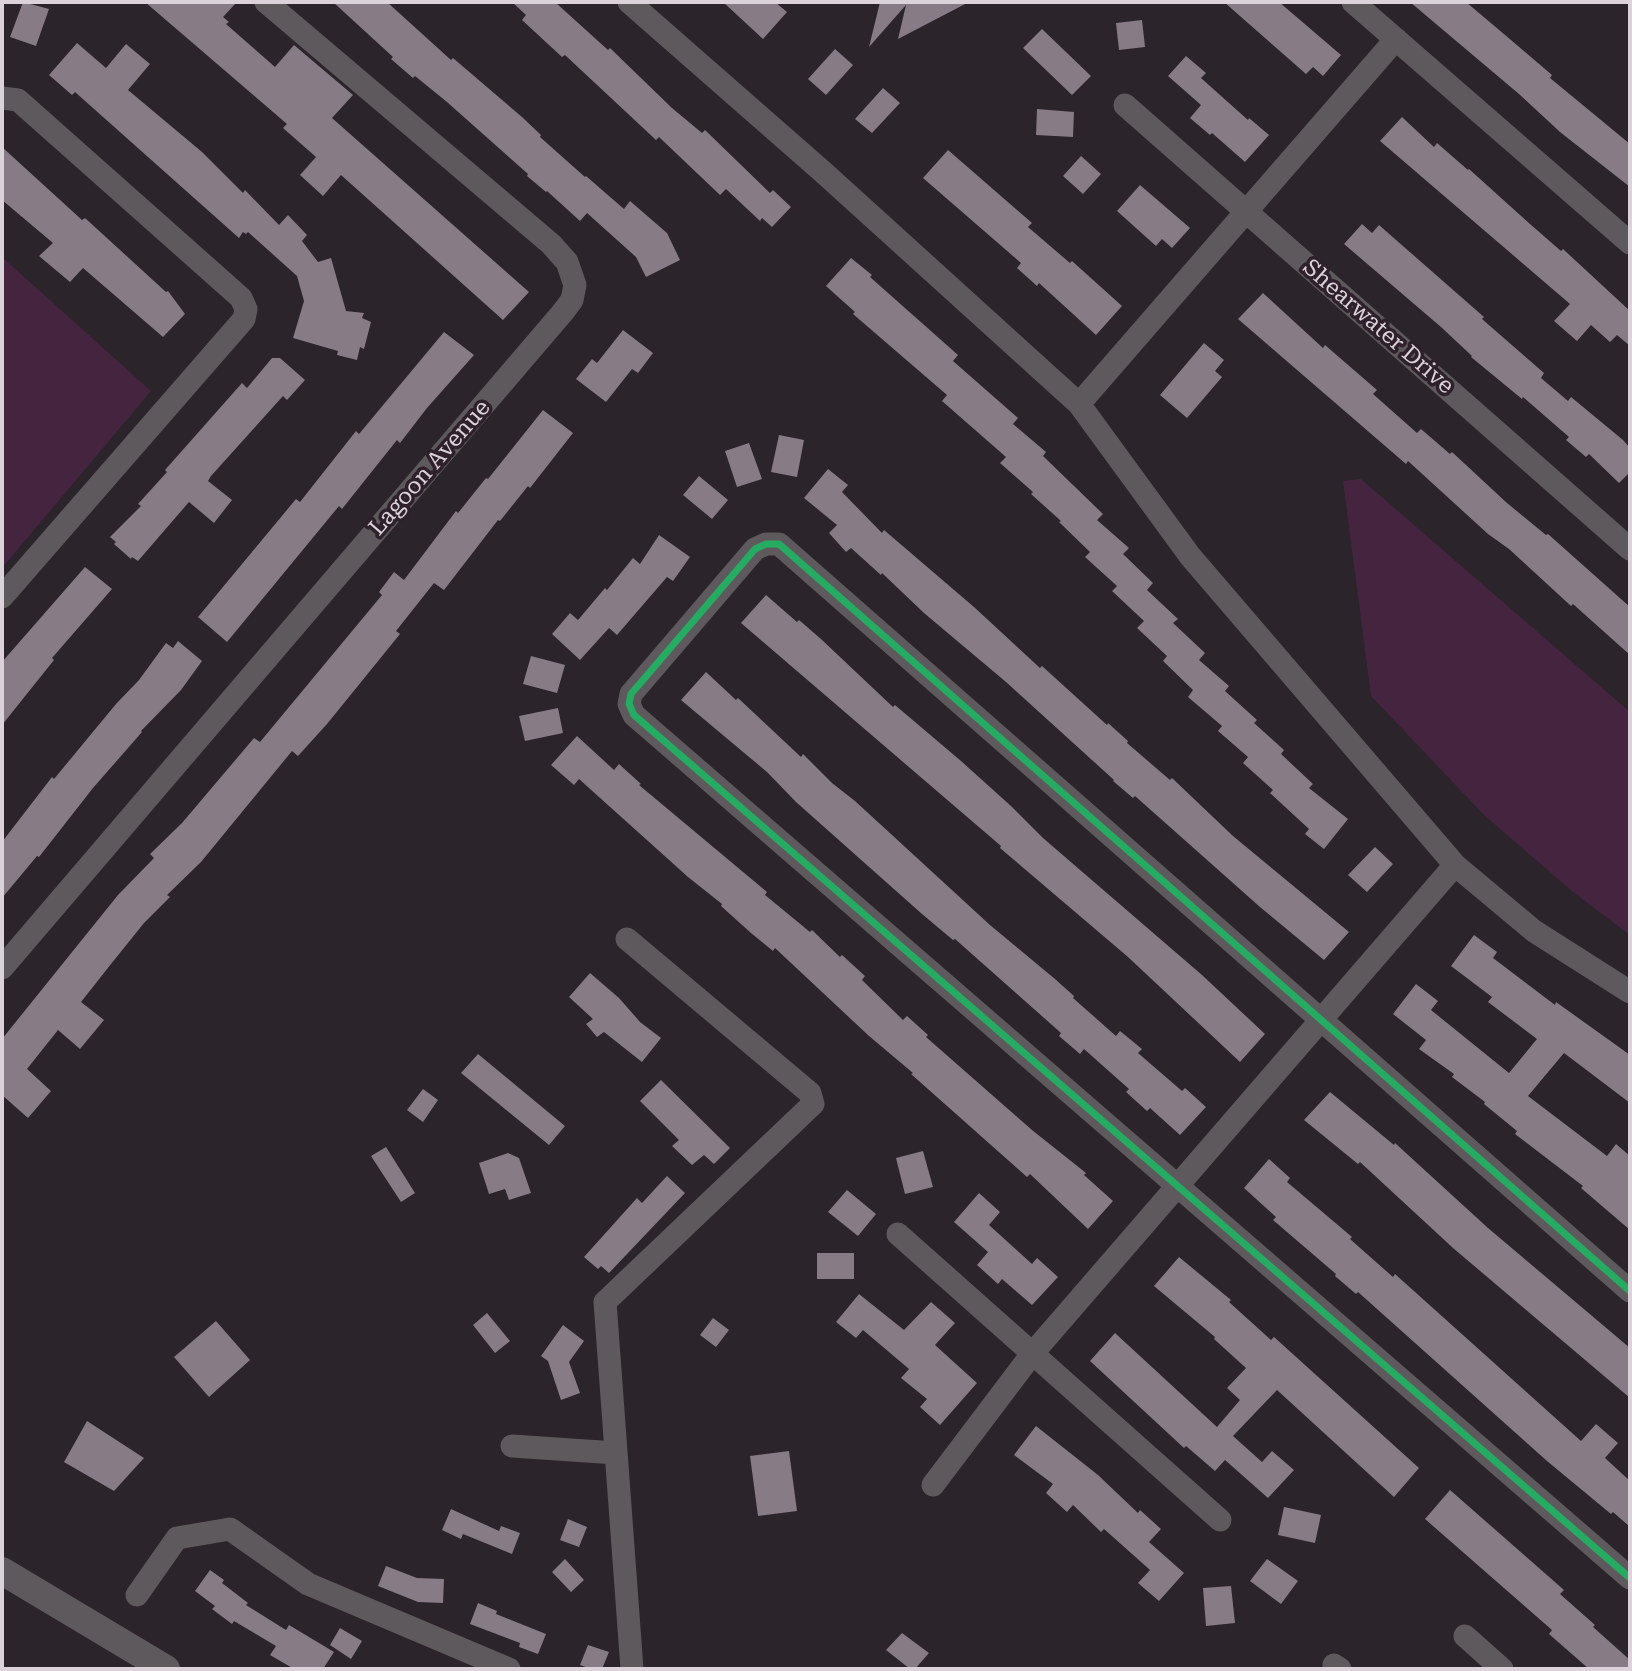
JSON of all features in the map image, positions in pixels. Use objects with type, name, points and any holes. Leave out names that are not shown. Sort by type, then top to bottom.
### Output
[{"type":"street","name":"Lagoon Avenue","points":[[2,968],[572,300],[575,285],[567,262],[551,244],[266,2]]},
{"type":"street","points":[[629,2],[823,172],[1079,404],[1190,555],[1455,864],[1534,931],[1630,992]]},
{"type":"street","points":[[1353,2],[1630,243]]},
{"type":"street","points":[[1079,404],[1396,39]]},
{"type":"street","points":[[2,98],[18,100],[241,298],[246,309],[244,319],[2,597]]},
{"type":"street","name":"Shearwater Drive","points":[[1125,105],[1630,550]]},
{"type":"street","points":[[1630,1291],[779,544],[766,544],[755,549],[631,694],[629,704],[634,715],[1630,1578]]},
{"type":"street","points":[[933,1485],[1032,1354],[1455,864]]},
{"type":"street","points":[[627,939],[810,1093],[813,1104],[605,1302],[632,1669]]},
{"type":"street","points":[[898,1234],[1220,1520]]},
{"type":"street","points":[[512,1446],[616,1453]]},
{"type":"street","points":[[137,1595],[177,1538],[230,1528],[308,1584],[509,1669]]},
{"type":"street","points":[[2,1571],[166,1669]]},
{"type":"street","points":[[1465,1636],[1502,1669]]},
{"type":"shaded area","points":[[2,257],[151,391],[2,568]]},
{"type":"shaded area","points":[[1361,479],[1630,712],[1630,935],[1573,892],[1484,815],[1371,696],[1343,481]]},
{"type":"building","points":[[23,2],[49,9],[36,46],[10,37]]},
{"type":"building","points":[[145,2],[237,2],[223,17],[229,22],[226,24],[275,67],[294,45],[353,95],[332,118],[529,292],[503,320],[341,175],[323,196],[300,175],[316,157],[283,128],[287,124]]},
{"type":"building","points":[[333,2],[387,2],[451,60],[453,58],[522,117],[585,177],[624,209],[630,201],[667,233],[680,260],[646,277],[636,257],[587,213],[580,221],[447,102],[391,59],[393,57]]},
{"type":"building","points":[[512,2],[555,2],[608,50],[610,48],[672,108],[702,133],[705,130],[770,193],[773,190],[791,207],[772,227],[762,218],[760,221],[726,189],[720,195],[659,137],[656,140],[565,55],[562,57],[522,20],[526,15]]},
{"type":"building","points":[[723,2],[775,2],[787,12],[763,39]]},
{"type":"building","points":[[880,2],[969,2],[898,39],[906,5],[869,47]]},
{"type":"building","points":[[1224,2],[1279,2],[1341,55],[1323,76],[1313,67],[1306,74]]},
{"type":"building","points":[[1410,2],[1466,2],[1552,75],[1550,78],[1630,144],[1630,187],[1560,132]]},
{"type":"building","points":[[1142,20],[1145,47],[1119,50],[1116,23]]},
{"type":"building","points":[[1042,29],[1091,76],[1072,95],[1023,48]]},
{"type":"building","points":[[77,43],[106,68],[126,44],[150,64],[128,90],[202,152],[243,193],[245,190],[279,225],[288,215],[307,235],[302,241],[318,262],[331,258],[346,311],[364,313],[362,318],[371,322],[364,349],[360,347],[357,360],[337,355],[338,351],[293,338],[304,301],[297,276],[248,232],[243,232],[239,238],[75,92],[72,95],[49,75]]},
{"type":"building","points":[[835,49],[853,65],[826,95],[808,79]]},
{"type":"building","points":[[1186,56],[1206,73],[1201,78],[1269,135],[1245,162],[1190,118],[1201,105],[1168,76]]},
{"type":"building","points":[[883,88],[900,103],[872,133],[855,119]]},
{"type":"building","points":[[1037,109],[1074,112],[1073,137],[1036,135]]},
{"type":"building","points":[[1402,117],[1434,147],[1437,143],[1469,169],[1561,251],[1563,249],[1630,311],[1630,346],[1617,335],[1610,342],[1591,325],[1577,341],[1554,321],[1570,304],[1380,141]]},
{"type":"building","points":[[2,147],[82,220],[85,218],[168,291],[185,314],[163,337],[83,268],[70,282],[39,256],[53,243],[2,200]]},
{"type":"building","points":[[948,150],[1032,223],[1028,227],[1070,263],[1072,261],[1122,306],[1096,335],[1039,283],[1037,286],[1017,268],[1021,263],[923,178]]},
{"type":"building","points":[[1081,156],[1101,174],[1083,194],[1063,176]]},
{"type":"building","points":[[1140,185],[1190,228],[1172,248],[1162,239],[1156,246],[1117,211]]},
{"type":"building","points":[[1362,224],[1372,233],[1379,225],[1544,373],[1541,378],[1568,401],[1571,397],[1623,440],[1630,448],[1630,472],[1619,483],[1589,454],[1586,457],[1566,440],[1569,437],[1471,357],[1441,327],[1344,244]]},
{"type":"building","points":[[851,258],[958,355],[953,361],[1018,418],[1013,424],[1046,452],[1043,456],[1103,514],[1097,520],[1129,548],[1123,554],[1153,583],[1147,590],[1178,619],[1173,623],[1205,653],[1199,660],[1229,686],[1225,691],[1257,720],[1254,723],[1284,750],[1281,754],[1313,784],[1309,788],[1348,819],[1324,849],[1305,834],[1309,829],[1270,793],[1273,790],[1243,763],[1248,757],[1218,731],[1222,726],[1188,697],[1193,690],[1163,661],[1167,656],[1137,628],[1144,621],[1112,591],[1117,586],[1085,557],[1090,552],[1031,494],[1033,492],[1000,463],[1006,457],[942,401],[947,395],[853,314],[855,312],[826,286]]},
{"type":"building","points":[[1263,293],[1323,348],[1325,345],[1377,390],[1373,394],[1417,433],[1421,429],[1450,454],[1452,452],[1507,503],[1548,534],[1630,607],[1630,655],[1509,549],[1488,534],[1408,461],[1406,464],[1238,319]]},
{"type":"building","points":[[623,330],[653,353],[638,373],[632,369],[606,402],[576,379],[592,359],[597,363]]},
{"type":"building","points":[[444,332],[474,355],[400,443],[397,440],[342,509],[339,506],[227,642],[198,617],[296,499],[300,502],[356,431],[359,434]]},
{"type":"building","points":[[1204,343],[1224,360],[1215,371],[1222,377],[1187,418],[1160,395]]},
{"type":"building","points":[[272,358],[280,358],[305,380],[287,400],[283,396],[211,476],[208,481],[232,500],[214,523],[189,502],[138,561],[132,557],[131,559],[110,537],[141,506],[138,504],[167,472],[165,470],[242,383],[247,388]]},
{"type":"building","points":[[543,410],[573,433],[530,488],[528,486],[500,521],[498,520],[444,590],[434,583],[396,631],[400,634],[327,724],[298,756],[292,751],[201,862],[167,895],[170,897],[144,923],[111,964],[81,1002],[104,1020],[80,1049],[58,1030],[27,1069],[51,1091],[28,1118],[2,1095],[2,1039],[118,895],[154,858],[150,854],[182,823],[254,738],[260,742],[382,595],[379,592],[394,572],[404,580],[456,511],[458,513],[486,478],[488,479]]},
{"type":"building","points":[[779,435],[804,440],[797,477],[771,472]]},
{"type":"building","points":[[749,443],[762,479],[737,487],[725,451]]},
{"type":"building","points":[[828,469],[848,485],[842,492],[882,533],[884,530],[1040,668],[1042,666],[1107,725],[1108,723],[1128,741],[1127,743],[1170,780],[1172,778],[1233,836],[1349,932],[1324,960],[1135,796],[1133,798],[1113,781],[882,573],[881,575],[851,548],[846,552],[829,533],[837,525],[804,498]]},
{"type":"building","points":[[699,476],[728,500],[712,519],[683,495]]},
{"type":"building","points":[[659,535],[690,557],[673,581],[667,577],[617,635],[609,628],[580,660],[552,634],[570,613],[578,620],[633,558],[640,564]]},
{"type":"building","points":[[85,567],[112,589],[52,658],[54,660],[2,725],[2,662]]},
{"type":"building","points":[[766,595],[821,639],[893,707],[895,705],[961,761],[1043,838],[1202,975],[1265,1034],[1240,1062],[1128,957],[741,623]]},
{"type":"building","points":[[178,641],[202,661],[181,690],[141,731],[39,857],[37,856],[2,898],[2,842],[52,777],[54,779],[139,680],[166,643],[173,648]]},
{"type":"building","points":[[531,656],[565,665],[557,693],[523,684]]},
{"type":"building","points":[[706,672],[801,757],[803,754],[832,783],[1116,1036],[1120,1031],[1142,1049],[1138,1053],[1182,1091],[1185,1088],[1206,1107],[1180,1135],[1150,1108],[1147,1111],[1126,1092],[1129,1089],[1084,1049],[1080,1054],[1059,1036],[1061,1033],[955,939],[922,914],[796,802],[767,772],[681,700]]},
{"type":"building","points":[[558,708],[563,733],[525,741],[519,716]]},
{"type":"building","points":[[577,736],[614,770],[619,764],[641,784],[639,785],[767,892],[765,895],[810,932],[812,930],[840,957],[842,955],[865,976],[862,980],[903,1020],[907,1016],[928,1035],[926,1037],[1032,1130],[1086,1173],[1084,1175],[1113,1201],[1088,1229],[1030,1174],[1027,1177],[911,1074],[913,1073],[869,1036],[775,948],[773,951],[751,933],[721,906],[722,904],[579,779],[574,785],[551,765]]},
{"type":"building","points":[[1375,847],[1393,864],[1367,892],[1348,875]]},
{"type":"building","points":[[1474,935],[1497,952],[1493,958],[1555,1005],[1556,1002],[1630,1055],[1630,1103],[1564,1053],[1528,1096],[1607,1156],[1616,1144],[1630,1156],[1630,1230],[1581,1188],[1583,1186],[1515,1134],[1517,1131],[1484,1104],[1485,1102],[1452,1077],[1454,1074],[1419,1049],[1426,1040],[1393,1014],[1416,984],[1438,1001],[1431,1010],[1509,1073],[1537,1039],[1488,1002],[1492,997],[1451,966]]},
{"type":"building","points":[[590,973],[619,998],[640,1022],[661,1038],[642,1062],[604,1032],[597,1037],[586,1024],[593,1019],[569,997]]},
{"type":"building","points":[[478,1054],[565,1126],[549,1145],[461,1073]]},
{"type":"building","points":[[661,1080],[730,1148],[714,1164],[704,1155],[692,1165],[672,1146],[679,1140],[640,1101]]},
{"type":"building","points":[[423,1089],[438,1100],[423,1122],[407,1110]]},
{"type":"building","points":[[1330,1092],[1394,1145],[1395,1143],[1488,1228],[1630,1348],[1630,1398],[1453,1248],[1360,1162],[1358,1164],[1304,1120]]},
{"type":"building","points":[[386,1147],[415,1193],[401,1202],[371,1156]]},
{"type":"building","points":[[923,1151],[933,1187],[905,1194],[896,1158]]},
{"type":"building","points":[[508,1153],[519,1158],[531,1193],[509,1200],[505,1189],[489,1194],[479,1163]]},
{"type":"building","points":[[1269,1159],[1290,1178],[1287,1182],[1352,1237],[1350,1239],[1393,1277],[1395,1274],[1581,1441],[1596,1424],[1618,1443],[1605,1458],[1630,1481],[1630,1527],[1547,1461],[1273,1220],[1276,1217],[1244,1188]]},
{"type":"building","points":[[667,1176],[685,1193],[609,1273],[601,1266],[598,1269],[584,1257],[637,1198],[642,1203]]},
{"type":"building","points":[[847,1190],[876,1214],[858,1236],[828,1212]]},
{"type":"building","points":[[979,1193],[1000,1212],[989,1225],[1032,1264],[1037,1258],[1058,1277],[1032,1305],[1002,1279],[998,1284],[977,1265],[988,1252],[954,1222]]},
{"type":"building","points":[[817,1253],[854,1253],[854,1279],[817,1279]]},
{"type":"building","points":[[1179,1257],[1231,1300],[1229,1302],[1271,1340],[1274,1337],[1419,1468],[1394,1497],[1277,1390],[1233,1436],[1262,1462],[1272,1451],[1294,1470],[1268,1498],[1225,1460],[1215,1471],[1186,1446],[1184,1448],[1090,1361],[1115,1333],[1217,1427],[1240,1400],[1227,1388],[1246,1368],[1214,1339],[1215,1337],[1154,1286]]},
{"type":"building","points":[[859,1294],[904,1330],[931,1302],[955,1323],[935,1345],[977,1383],[940,1425],[920,1407],[927,1399],[901,1378],[909,1369],[863,1330],[856,1338],[836,1322]]},
{"type":"building","points":[[487,1313],[510,1341],[495,1353],[473,1325]]},
{"type":"building","points":[[713,1318],[729,1330],[716,1347],[700,1335]]},
{"type":"building","points":[[216,1321],[250,1360],[209,1397],[174,1357]]},
{"type":"building","points":[[563,1325],[584,1341],[569,1362],[580,1393],[561,1400],[548,1361],[541,1356]]},
{"type":"building","points":[[87,1421],[144,1458],[114,1491],[64,1462]]},
{"type":"building","points":[[1036,1426],[1098,1475],[1138,1513],[1140,1510],[1161,1529],[1149,1542],[1184,1573],[1159,1601],[1138,1583],[1150,1570],[1104,1529],[1101,1532],[1073,1505],[1067,1512],[1046,1493],[1053,1484],[1014,1455]]},
{"type":"building","points":[[789,1451],[797,1511],[758,1516],[750,1456]]},
{"type":"building","points":[[1450,1490],[1564,1590],[1560,1594],[1630,1660],[1630,1669],[1589,1669],[1549,1634],[1552,1630],[1425,1519]]},
{"type":"building","points":[[1284,1507],[1321,1515],[1315,1543],[1278,1535]]},
{"type":"building","points":[[451,1509],[499,1531],[501,1526],[520,1533],[512,1554],[463,1534],[461,1539],[442,1530]]},
{"type":"building","points":[[568,1519],[587,1527],[579,1547],[560,1540]]},
{"type":"building","points":[[565,1559],[584,1580],[571,1592],[552,1572]]},
{"type":"building","points":[[1267,1559],[1298,1581],[1281,1604],[1250,1581]]},
{"type":"building","points":[[386,1566],[417,1578],[444,1579],[443,1603],[418,1602],[378,1586]]},
{"type":"building","points":[[210,1570],[248,1603],[246,1605],[286,1630],[289,1625],[334,1652],[323,1669],[294,1669],[270,1655],[276,1646],[234,1621],[232,1624],[212,1609],[215,1606],[195,1591]]},
{"type":"building","points":[[1231,1586],[1235,1623],[1206,1626],[1203,1588]]},
{"type":"building","points":[[478,1603],[497,1611],[496,1614],[546,1634],[538,1654],[519,1647],[520,1643],[470,1624]]},
{"type":"building","points":[[340,1628],[362,1641],[351,1659],[330,1645]]},
{"type":"building","points":[[902,1633],[929,1653],[915,1669],[910,1669],[886,1650]]},
{"type":"building","points":[[588,1645],[609,1652],[602,1669],[580,1665]]},
{"type":"cycle path","points":[[1630,1291],[779,544],[766,544],[755,549],[631,694],[629,704],[634,715],[1630,1578]]}]
